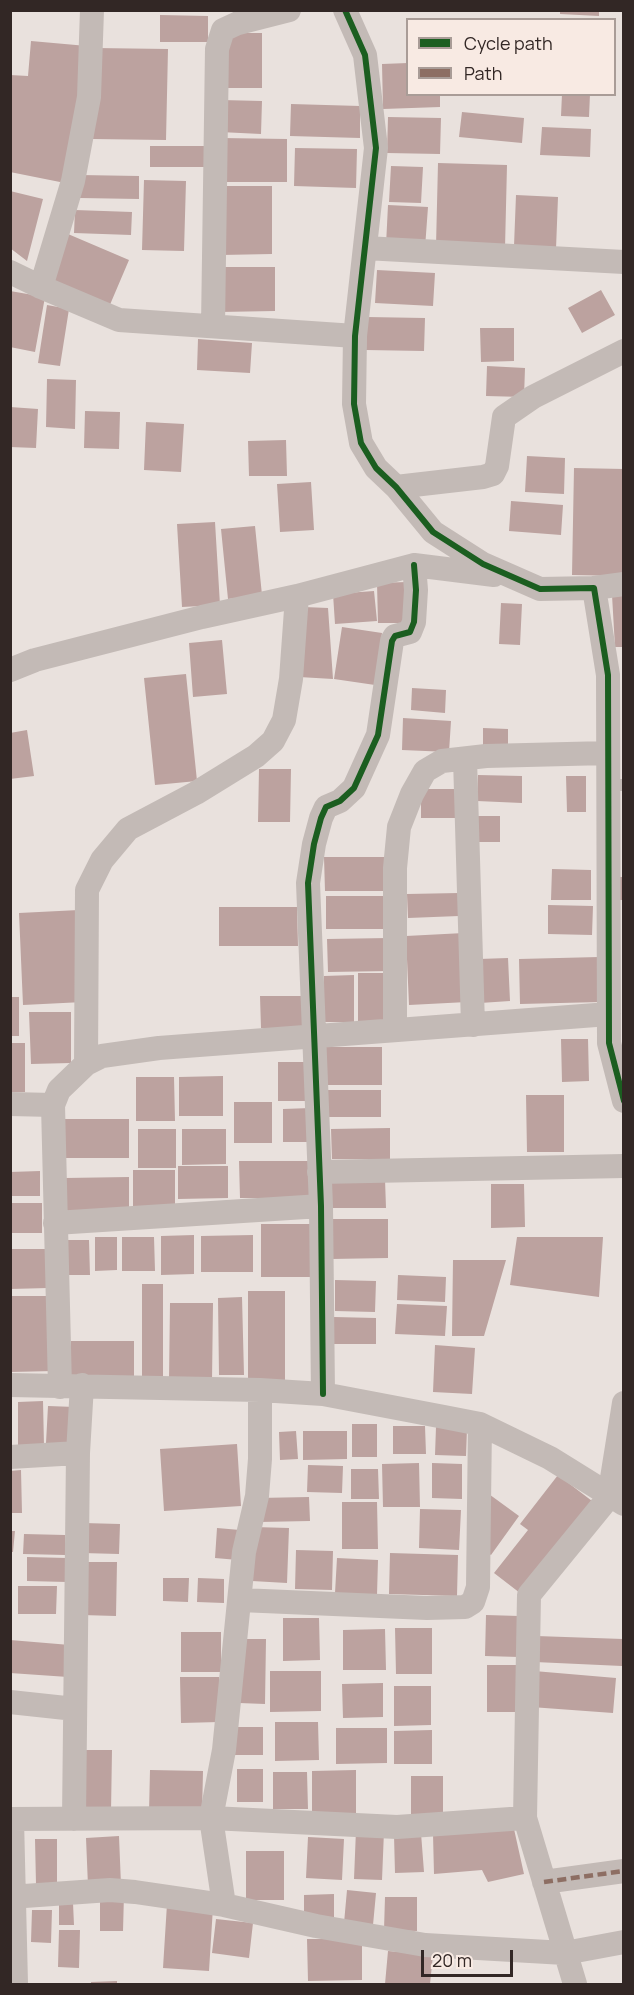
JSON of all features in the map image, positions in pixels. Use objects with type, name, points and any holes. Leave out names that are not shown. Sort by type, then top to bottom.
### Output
[{"type":"street","points":[[41,287],[73,181],[89,97],[92,10]]},
{"type":"street","points":[[213,326],[217,49],[223,30],[238,23],[289,10]]},
{"type":"street","points":[[345,10],[365,55],[376,148],[355,336],[354,404],[361,443],[376,468],[396,487],[433,532],[483,564],[540,589],[594,588],[624,584]]},
{"type":"street","points":[[365,248],[624,262]]},
{"type":"street","points":[[10,272],[119,320],[355,336]]},
{"type":"street","points":[[396,487],[493,474],[497,466],[504,417],[533,398],[624,351]]},
{"type":"street","points":[[10,670],[36,660],[180,622],[297,596],[414,565],[512,577]]},
{"type":"street","points":[[323,1394],[321,1206],[308,883],[314,844],[326,807],[340,801],[354,788],[378,735],[392,641],[395,636],[410,632],[414,622],[416,590],[414,565]]},
{"type":"street","points":[[594,588],[608,675],[608,753],[616,785],[616,855],[609,1043],[624,1101]]},
{"type":"street","points":[[86,1064],[87,890],[102,860],[128,830],[196,793],[256,756],[273,741],[284,720],[291,679],[297,596]]},
{"type":"street","points":[[395,1030],[395,868],[399,827],[412,794],[425,771],[442,761],[486,756],[608,753]]},
{"type":"street","points":[[465,759],[473,1025]]},
{"type":"street","points":[[74,1819],[78,1453],[55,1223],[53,1105],[59,1090],[86,1064],[102,1056],[159,1048],[609,1014]]},
{"type":"street","points":[[10,1104],[53,1105]]},
{"type":"street","points":[[319,1172],[624,1166]]},
{"type":"street","points":[[55,1223],[321,1206]]},
{"type":"street","points":[[10,1385],[260,1390],[323,1394],[480,1424],[550,1458],[616,1500]]},
{"type":"street","points":[[224,1905],[211,1818],[224,1750],[244,1552],[256,1496],[260,1459],[260,1390]]},
{"type":"street","points":[[575,1984],[525,1818],[529,1595],[616,1500],[624,1403]]},
{"type":"street","points":[[240,1600],[427,1608],[465,1607],[473,1602],[478,1587],[480,1424]]},
{"type":"street","points":[[10,1457],[78,1453]]},
{"type":"street","points":[[10,1702],[75,1709]]},
{"type":"street","points":[[16,1984],[11,1819],[211,1818],[397,1827],[525,1818]]},
{"type":"street","points":[[544,1882],[624,1871]]},
{"type":"street","points":[[12,1897],[110,1890],[224,1905],[316,1926],[425,1945],[565,1953],[624,1942]]},
{"type":"building","points":[[560,10],[599,10],[599,16],[560,14]]},
{"type":"building","points":[[160,15],[208,16],[208,42],[160,42]]},
{"type":"building","points":[[224,33],[262,33],[262,88],[224,88]]},
{"type":"building","points":[[31,41],[87,46],[65,183],[10,172],[10,75],[28,76]]},
{"type":"building","points":[[95,48],[168,49],[166,140],[93,139]]},
{"type":"building","points":[[406,63],[406,96],[440,96],[440,107],[383,109],[382,64]]},
{"type":"building","points":[[562,96],[590,96],[589,117],[561,116]]},
{"type":"building","points":[[221,100],[262,101],[261,134],[220,132]]},
{"type":"building","points":[[291,104],[360,106],[360,138],[290,136]]},
{"type":"building","points":[[462,112],[524,118],[522,143],[459,137]]},
{"type":"building","points":[[388,117],[441,118],[440,154],[387,153]]},
{"type":"building","points":[[542,127],[591,129],[590,157],[540,155]]},
{"type":"building","points":[[221,138],[287,139],[287,182],[221,182]]},
{"type":"building","points":[[150,146],[204,146],[204,167],[150,167]]},
{"type":"building","points":[[295,148],[357,149],[356,188],[294,186]]},
{"type":"building","points":[[438,163],[507,165],[505,248],[436,246]]},
{"type":"building","points":[[391,166],[423,167],[421,203],[389,202]]},
{"type":"building","points":[[80,175],[139,176],[139,199],[80,198]]},
{"type":"building","points":[[144,180],[186,181],[184,251],[142,250]]},
{"type":"building","points":[[221,186],[272,186],[272,254],[221,255]]},
{"type":"building","points":[[10,191],[43,199],[27,261],[10,248]]},
{"type":"building","points":[[516,195],[558,197],[556,249],[514,246]]},
{"type":"building","points":[[388,205],[428,207],[425,248],[386,245]]},
{"type":"building","points":[[75,210],[132,212],[131,235],[74,233]]},
{"type":"building","points":[[68,234],[129,260],[109,307],[47,280]]},
{"type":"building","points":[[219,267],[275,267],[275,311],[219,312]]},
{"type":"building","points":[[377,270],[435,273],[433,306],[375,303]]},
{"type":"building","points":[[601,290],[615,315],[582,333],[568,308]]},
{"type":"building","points":[[10,291],[45,297],[35,352],[10,347]]},
{"type":"building","points":[[47,305],[69,309],[60,366],[38,363]]},
{"type":"building","points":[[367,317],[425,318],[424,351],[366,350]]},
{"type":"building","points":[[480,328],[514,328],[514,361],[481,362]]},
{"type":"building","points":[[198,339],[252,343],[250,373],[197,370]]},
{"type":"building","points":[[487,366],[525,368],[524,397],[486,396]]},
{"type":"building","points":[[47,379],[76,380],[75,429],[46,427]]},
{"type":"building","points":[[10,407],[38,409],[36,448],[10,447]]},
{"type":"building","points":[[85,411],[120,412],[119,449],[84,448]]},
{"type":"building","points":[[146,422],[184,424],[181,472],[144,470]]},
{"type":"building","points":[[286,440],[287,476],[249,476],[248,441]]},
{"type":"building","points":[[527,456],[565,458],[564,494],[525,492]]},
{"type":"building","points":[[574,468],[624,469],[624,576],[572,575]]},
{"type":"building","points":[[311,482],[314,530],[280,532],[277,484]]},
{"type":"building","points":[[511,501],[563,505],[561,535],[509,531]]},
{"type":"building","points":[[215,522],[220,605],[182,607],[177,524]]},
{"type":"building","points":[[255,526],[262,595],[228,599],[221,529]]},
{"type":"building","points":[[407,582],[406,623],[378,623],[377,583]]},
{"type":"building","points":[[374,591],[377,621],[335,624],[333,594]]},
{"type":"building","points":[[612,595],[624,595],[624,647],[615,647]]},
{"type":"building","points":[[501,603],[522,604],[520,645],[499,644]]},
{"type":"building","points":[[304,607],[328,608],[333,679],[299,677]]},
{"type":"building","points":[[342,627],[382,633],[375,685],[334,679]]},
{"type":"building","points":[[222,640],[227,694],[193,697],[189,643]]},
{"type":"building","points":[[186,674],[197,781],[155,785],[144,678]]},
{"type":"building","points":[[412,688],[446,690],[445,713],[411,710]]},
{"type":"building","points":[[403,718],[451,721],[449,752],[402,750]]},
{"type":"building","points":[[483,728],[508,729],[508,747],[483,747]]},
{"type":"building","points":[[27,730],[34,776],[10,779],[10,733]]},
{"type":"building","points":[[259,769],[291,769],[290,822],[258,822]]},
{"type":"building","points":[[478,775],[522,776],[522,803],[477,801]]},
{"type":"building","points":[[566,776],[586,776],[586,812],[567,812]]},
{"type":"building","points":[[421,789],[456,789],[455,818],[421,818]]},
{"type":"building","points":[[474,816],[500,816],[500,842],[474,842]]},
{"type":"building","points":[[324,857],[389,857],[389,891],[325,891]]},
{"type":"building","points":[[552,869],[591,870],[591,900],[551,900]]},
{"type":"building","points":[[617,877],[624,877],[624,900],[618,900]]},
{"type":"building","points":[[459,893],[459,916],[408,918],[407,894]]},
{"type":"building","points":[[326,896],[386,896],[386,929],[326,929]]},
{"type":"building","points":[[548,905],[593,906],[592,935],[548,934]]},
{"type":"building","points":[[219,907],[297,907],[298,946],[219,946]]},
{"type":"building","points":[[79,910],[83,1002],[23,1005],[19,913]]},
{"type":"building","points":[[464,933],[467,1002],[409,1005],[406,936]]},
{"type":"building","points":[[389,938],[390,971],[328,972],[327,939]]},
{"type":"building","points":[[599,957],[600,1002],[520,1004],[519,959]]},
{"type":"building","points":[[508,958],[510,1001],[480,1003],[479,959]]},
{"type":"building","points":[[358,973],[392,973],[391,1025],[358,1024]]},
{"type":"building","points":[[354,975],[354,1022],[324,1022],[324,976]]},
{"type":"building","points":[[260,996],[304,996],[304,1028],[261,1028]]},
{"type":"building","points":[[10,997],[19,997],[19,1036],[10,1036]]},
{"type":"building","points":[[29,1012],[71,1012],[71,1063],[31,1064]]},
{"type":"building","points":[[561,1039],[588,1039],[589,1081],[562,1082]]},
{"type":"building","points":[[10,1043],[25,1043],[25,1092],[10,1092]]},
{"type":"building","points":[[323,1047],[382,1047],[382,1085],[323,1085]]},
{"type":"building","points":[[278,1062],[305,1062],[305,1101],[278,1101]]},
{"type":"building","points":[[223,1076],[223,1116],[179,1116],[179,1077]]},
{"type":"building","points":[[136,1077],[174,1077],[175,1121],[136,1121]]},
{"type":"building","points":[[325,1090],[381,1090],[381,1117],[325,1117]]},
{"type":"building","points":[[526,1095],[564,1095],[564,1152],[527,1152]]},
{"type":"building","points":[[234,1102],[272,1102],[272,1143],[234,1143]]},
{"type":"building","points":[[311,1108],[311,1142],[283,1142],[283,1109]]},
{"type":"building","points":[[61,1119],[129,1119],[129,1158],[61,1158]]},
{"type":"building","points":[[390,1128],[390,1159],[332,1159],[331,1129]]},
{"type":"building","points":[[138,1129],[176,1129],[176,1168],[138,1168]]},
{"type":"building","points":[[182,1129],[226,1129],[226,1164],[182,1165]]},
{"type":"building","points":[[239,1161],[310,1161],[311,1198],[240,1198]]},
{"type":"building","points":[[178,1166],[228,1166],[228,1198],[178,1199]]},
{"type":"building","points":[[133,1170],[175,1170],[175,1206],[133,1207]]},
{"type":"building","points":[[40,1171],[40,1196],[10,1196],[10,1172]]},
{"type":"building","points":[[129,1177],[129,1211],[65,1211],[65,1178]]},
{"type":"building","points":[[330,1179],[385,1179],[386,1208],[330,1208]]},
{"type":"building","points":[[491,1184],[524,1184],[525,1227],[491,1228]]},
{"type":"building","points":[[10,1203],[42,1203],[42,1233],[10,1233]]},
{"type":"building","points":[[331,1219],[388,1219],[388,1258],[331,1259]]},
{"type":"building","points":[[261,1224],[313,1224],[313,1277],[261,1277]]},
{"type":"building","points":[[194,1235],[194,1274],[161,1275],[161,1236]]},
{"type":"building","points":[[253,1235],[253,1272],[201,1272],[201,1236]]},
{"type":"building","points":[[95,1237],[117,1237],[117,1270],[95,1271]]},
{"type":"building","points":[[122,1237],[154,1237],[155,1271],[122,1271]]},
{"type":"building","points":[[517,1237],[603,1237],[599,1297],[510,1285]]},
{"type":"building","points":[[60,1240],[89,1240],[90,1275],[60,1275]]},
{"type":"building","points":[[10,1249],[48,1249],[48,1288],[10,1289]]},
{"type":"building","points":[[453,1260],[506,1260],[484,1336],[452,1336]]},
{"type":"building","points":[[398,1275],[446,1277],[445,1302],[397,1300]]},
{"type":"building","points":[[335,1280],[376,1281],[375,1312],[335,1311]]},
{"type":"building","points":[[142,1284],[163,1284],[163,1383],[142,1383]]},
{"type":"building","points":[[248,1291],[285,1291],[285,1380],[248,1380]]},
{"type":"building","points":[[10,1296],[52,1296],[54,1371],[10,1372]]},
{"type":"building","points":[[242,1297],[244,1375],[219,1375],[218,1298]]},
{"type":"building","points":[[170,1303],[213,1303],[212,1381],[169,1381]]},
{"type":"building","points":[[397,1304],[447,1306],[445,1336],[395,1334]]},
{"type":"building","points":[[334,1317],[376,1318],[376,1344],[334,1344]]},
{"type":"building","points":[[71,1341],[134,1341],[134,1380],[71,1380]]},
{"type":"building","points":[[435,1345],[475,1348],[472,1394],[433,1392]]},
{"type":"building","points":[[43,1401],[44,1446],[18,1446],[18,1402]]},
{"type":"building","points":[[48,1406],[75,1407],[74,1444],[46,1443]]},
{"type":"building","points":[[352,1424],[377,1424],[377,1457],[352,1457]]},
{"type":"building","points":[[393,1426],[425,1426],[426,1454],[393,1454]]},
{"type":"building","points":[[436,1427],[467,1428],[466,1456],[435,1455]]},
{"type":"building","points":[[296,1431],[298,1459],[280,1460],[279,1432]]},
{"type":"building","points":[[303,1431],[347,1431],[347,1459],[303,1460]]},
{"type":"building","points":[[237,1444],[241,1506],[164,1511],[160,1449]]},
{"type":"building","points":[[419,1463],[420,1507],[383,1507],[382,1464]]},
{"type":"building","points":[[432,1463],[462,1464],[462,1499],[432,1498]]},
{"type":"building","points":[[308,1465],[343,1466],[342,1493],[307,1492]]},
{"type":"building","points":[[351,1469],[378,1469],[379,1499],[351,1499]]},
{"type":"building","points":[[21,1470],[22,1513],[10,1513],[10,1471]]},
{"type":"building","points":[[558,1475],[592,1501],[520,1593],[494,1573],[528,1530],[520,1524]]},
{"type":"building","points":[[482,1489],[519,1516],[491,1555],[481,1549]]},
{"type":"building","points":[[309,1497],[310,1521],[259,1522],[258,1498]]},
{"type":"building","points":[[342,1502],[377,1502],[378,1549],[342,1549]]},
{"type":"building","points":[[420,1509],[461,1510],[459,1550],[419,1548]]},
{"type":"building","points":[[83,1523],[120,1524],[119,1554],[82,1553]]},
{"type":"building","points":[[254,1527],[289,1528],[287,1583],[252,1581]]},
{"type":"building","points":[[217,1528],[240,1530],[238,1560],[215,1558]]},
{"type":"building","points":[[10,1531],[15,1531],[13,1552],[10,1552]]},
{"type":"building","points":[[24,1534],[65,1535],[65,1555],[23,1554]]},
{"type":"building","points":[[296,1550],[333,1551],[332,1590],[295,1589]]},
{"type":"building","points":[[390,1553],[458,1555],[457,1596],[389,1594]]},
{"type":"building","points":[[27,1557],[67,1558],[67,1582],[27,1581]]},
{"type":"building","points":[[337,1558],[378,1560],[377,1595],[335,1593]]},
{"type":"building","points":[[83,1562],[117,1562],[116,1616],[82,1615]]},
{"type":"building","points":[[163,1578],[189,1578],[188,1602],[163,1601]]},
{"type":"building","points":[[198,1578],[224,1579],[224,1603],[197,1602]]},
{"type":"building","points":[[18,1586],[57,1586],[56,1614],[18,1614]]},
{"type":"building","points":[[486,1615],[519,1616],[519,1657],[485,1656]]},
{"type":"building","points":[[283,1618],[319,1618],[320,1660],[283,1661]]},
{"type":"building","points":[[395,1628],[432,1628],[432,1674],[396,1674]]},
{"type":"building","points":[[385,1629],[386,1670],[343,1670],[343,1630]]},
{"type":"building","points":[[181,1632],[221,1632],[221,1672],[181,1672]]},
{"type":"building","points":[[536,1636],[623,1639],[622,1666],[535,1662]]},
{"type":"building","points":[[239,1639],[266,1639],[265,1704],[239,1703]]},
{"type":"building","points":[[10,1640],[70,1645],[68,1677],[10,1673]]},
{"type":"building","points":[[487,1665],[521,1665],[521,1712],[487,1712]]},
{"type":"building","points":[[270,1671],[321,1671],[321,1711],[270,1712]]},
{"type":"building","points":[[534,1671],[616,1678],[613,1713],[531,1707]]},
{"type":"building","points":[[180,1677],[219,1677],[219,1722],[181,1723]]},
{"type":"building","points":[[383,1683],[383,1717],[343,1718],[342,1684]]},
{"type":"building","points":[[394,1686],[431,1686],[431,1725],[394,1726]]},
{"type":"building","points":[[275,1722],[318,1722],[319,1760],[275,1761]]},
{"type":"building","points":[[235,1727],[263,1727],[263,1755],[235,1755]]},
{"type":"building","points":[[336,1728],[387,1728],[387,1763],[336,1764]]},
{"type":"building","points":[[432,1730],[432,1764],[394,1764],[394,1731]]},
{"type":"building","points":[[80,1750],[112,1750],[111,1812],[80,1812]]},
{"type":"building","points":[[237,1769],[263,1769],[263,1802],[237,1802]]},
{"type":"building","points":[[150,1770],[203,1771],[202,1814],[149,1813]]},
{"type":"building","points":[[356,1770],[356,1818],[312,1818],[312,1771]]},
{"type":"building","points":[[273,1772],[307,1772],[308,1809],[273,1809]]},
{"type":"building","points":[[411,1776],[443,1776],[443,1815],[411,1815]]},
{"type":"building","points":[[514,1829],[524,1874],[488,1882],[482,1870],[434,1874],[433,1834]]},
{"type":"building","points":[[356,1830],[384,1831],[382,1880],[354,1879]]},
{"type":"building","points":[[421,1833],[424,1872],[395,1873],[394,1835]]},
{"type":"building","points":[[119,1836],[121,1885],[88,1886],[86,1838]]},
{"type":"building","points":[[308,1837],[344,1839],[342,1880],[306,1878]]},
{"type":"building","points":[[35,1839],[57,1839],[57,1884],[36,1884]]},
{"type":"building","points":[[246,1851],[284,1851],[284,1900],[246,1900]]},
{"type":"building","points":[[347,1890],[376,1893],[373,1925],[344,1923]]},
{"type":"building","points":[[100,1894],[124,1894],[123,1931],[100,1931]]},
{"type":"building","points":[[334,1894],[334,1919],[304,1919],[304,1895]]},
{"type":"building","points":[[385,1897],[417,1897],[417,1931],[384,1930]]},
{"type":"building","points":[[73,1903],[74,1925],[59,1925],[59,1904]]},
{"type":"building","points":[[167,1904],[213,1907],[209,1971],[163,1968]]},
{"type":"building","points":[[32,1910],[52,1910],[51,1943],[31,1942]]},
{"type":"building","points":[[216,1919],[253,1923],[249,1958],[212,1953]]},
{"type":"building","points":[[59,1930],[80,1930],[79,1968],[58,1967]]},
{"type":"building","points":[[307,1939],[362,1939],[362,1980],[308,1981]]},
{"type":"building","points":[[388,1951],[433,1955],[430,1984],[385,1984]]},
{"type":"building","points":[[117,1981],[117,1984],[91,1984],[91,1982]]},
{"type":"marked path","points":[[544,1882],[624,1871]]},
{"type":"cycle path","points":[[345,10],[365,55],[376,148],[355,336],[354,404],[361,443],[376,468],[396,487],[433,532],[483,564],[540,589],[594,588],[608,675],[609,1043],[624,1101]]},
{"type":"cycle path","points":[[323,1394],[321,1206],[308,883],[314,844],[326,807],[340,801],[354,788],[378,735],[392,641],[395,636],[410,632],[414,622],[416,590],[414,565]]}]
